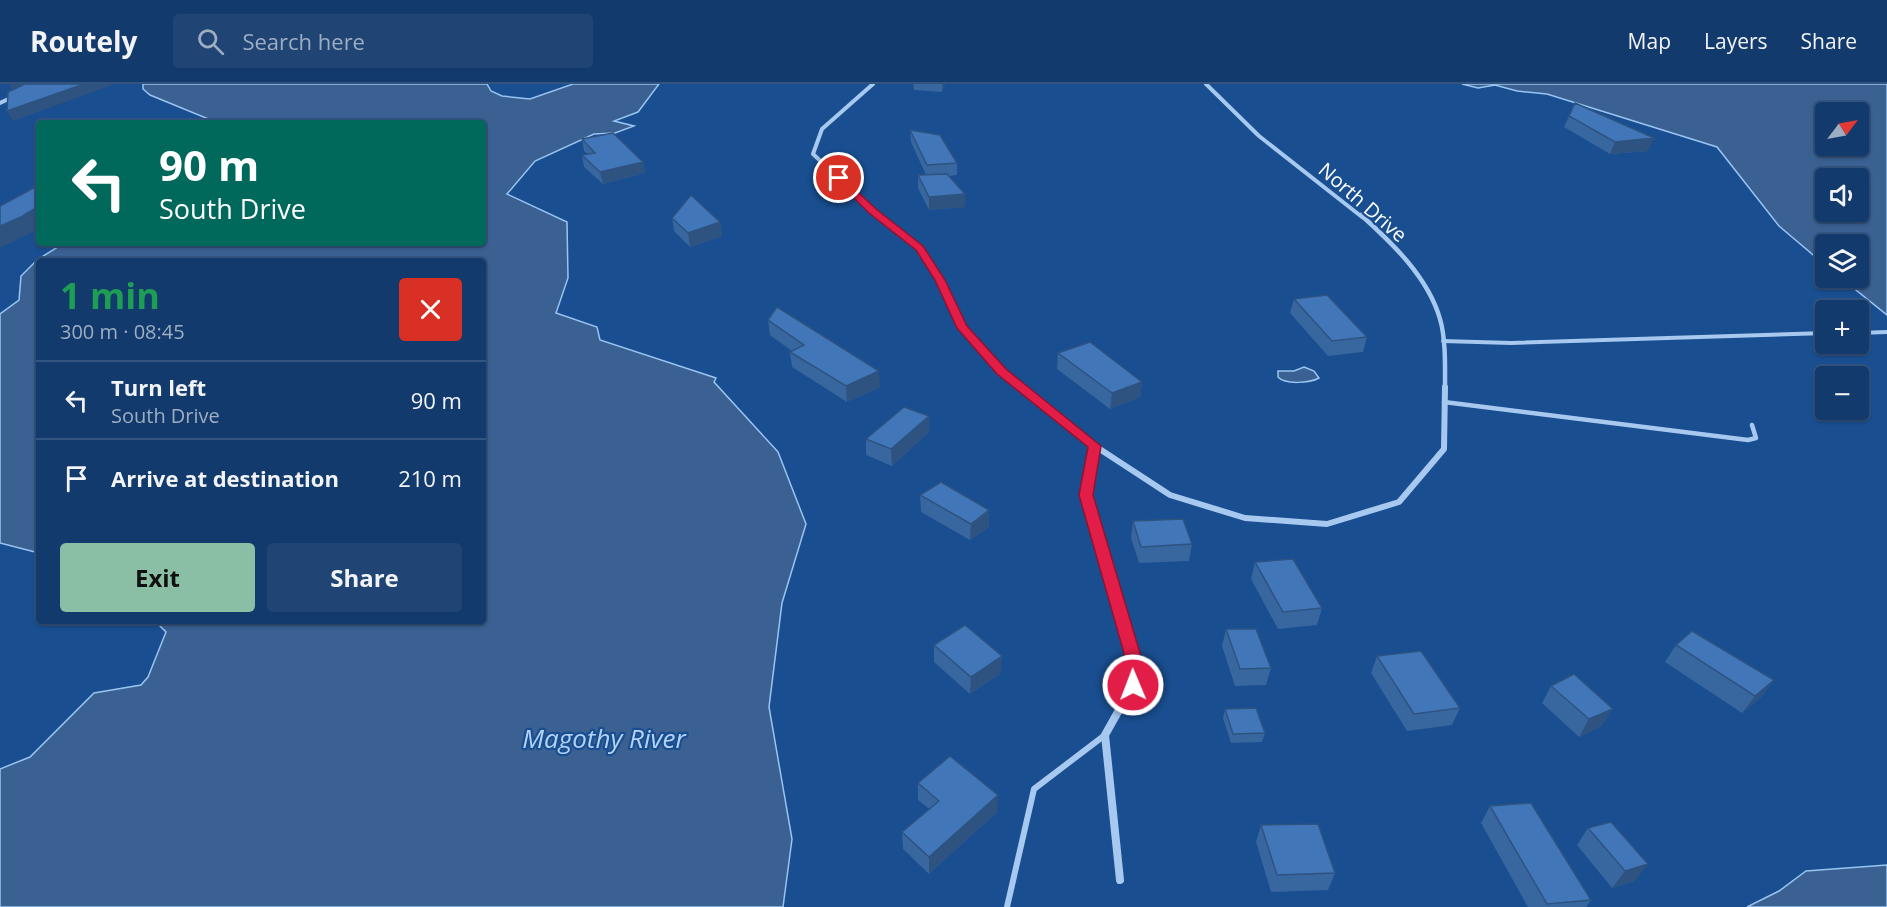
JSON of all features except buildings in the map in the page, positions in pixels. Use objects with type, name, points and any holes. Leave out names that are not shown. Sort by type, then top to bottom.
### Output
[{"type":"street","name":"North Drive","points":[[873,84],[822,129],[813,154],[873,211],[920,248],[940,280],[963,328],[1001,371],[1095,446],[1170,495],[1245,518],[1327,524],[1399,502],[1444,449],[1443,341],[1440,320],[1421,280],[1384,236],[1259,136],[1206,84]]},
{"type":"street","points":[[0,103],[16,96]]},
{"type":"street","points":[[1095,446],[1086,495],[1132,653],[1133,685],[1105,735],[1120,880]]},
{"type":"lane","points":[[1869,333],[1887,332]]},
{"type":"lane","points":[[1443,341],[1511,343],[1815,333]]},
{"type":"lane","points":[[1444,402],[1748,440],[1756,438],[1752,425]]},
{"type":"lane","points":[[1007,907],[1034,789],[1105,735]]},
{"type":"water","name":"Magothy River","points":[[143,84],[487,84],[491,91],[502,96],[530,99],[573,84],[659,84],[638,112],[614,121],[634,126],[615,133],[594,134],[535,161],[507,194],[567,222],[568,278],[556,313],[597,327],[600,340],[716,378],[714,382],[778,452],[806,524],[782,603],[769,707],[792,839],[783,907],[0,907],[0,769],[30,757],[94,693],[141,685],[148,677],[166,632],[158,624],[486,624],[486,258],[40,258],[59,246],[486,246],[486,120],[211,120],[150,95],[143,89]]},
{"type":"water","points":[[1462,84],[1887,84],[1887,315],[1853,288],[1869,288],[1869,234],[1815,234],[1815,257],[1779,226],[1717,147],[1547,94],[1517,91],[1495,85],[1478,88]]},
{"type":"water","name":"Magothy River","points":[[36,261],[36,552],[0,543],[0,314],[19,300],[21,276]]},
{"type":"water","points":[[1304,367],[1314,371],[1319,378],[1298,382],[1281,380],[1278,377],[1278,371],[1294,371]]},
{"type":"water","points":[[1887,865],[1887,907],[1747,907],[1779,891],[1806,871]]},
{"type":"route","points":[[839,178],[873,211],[920,248],[940,280],[963,328],[1001,371],[1095,446],[1086,495],[1132,653],[1133,685]]}]
